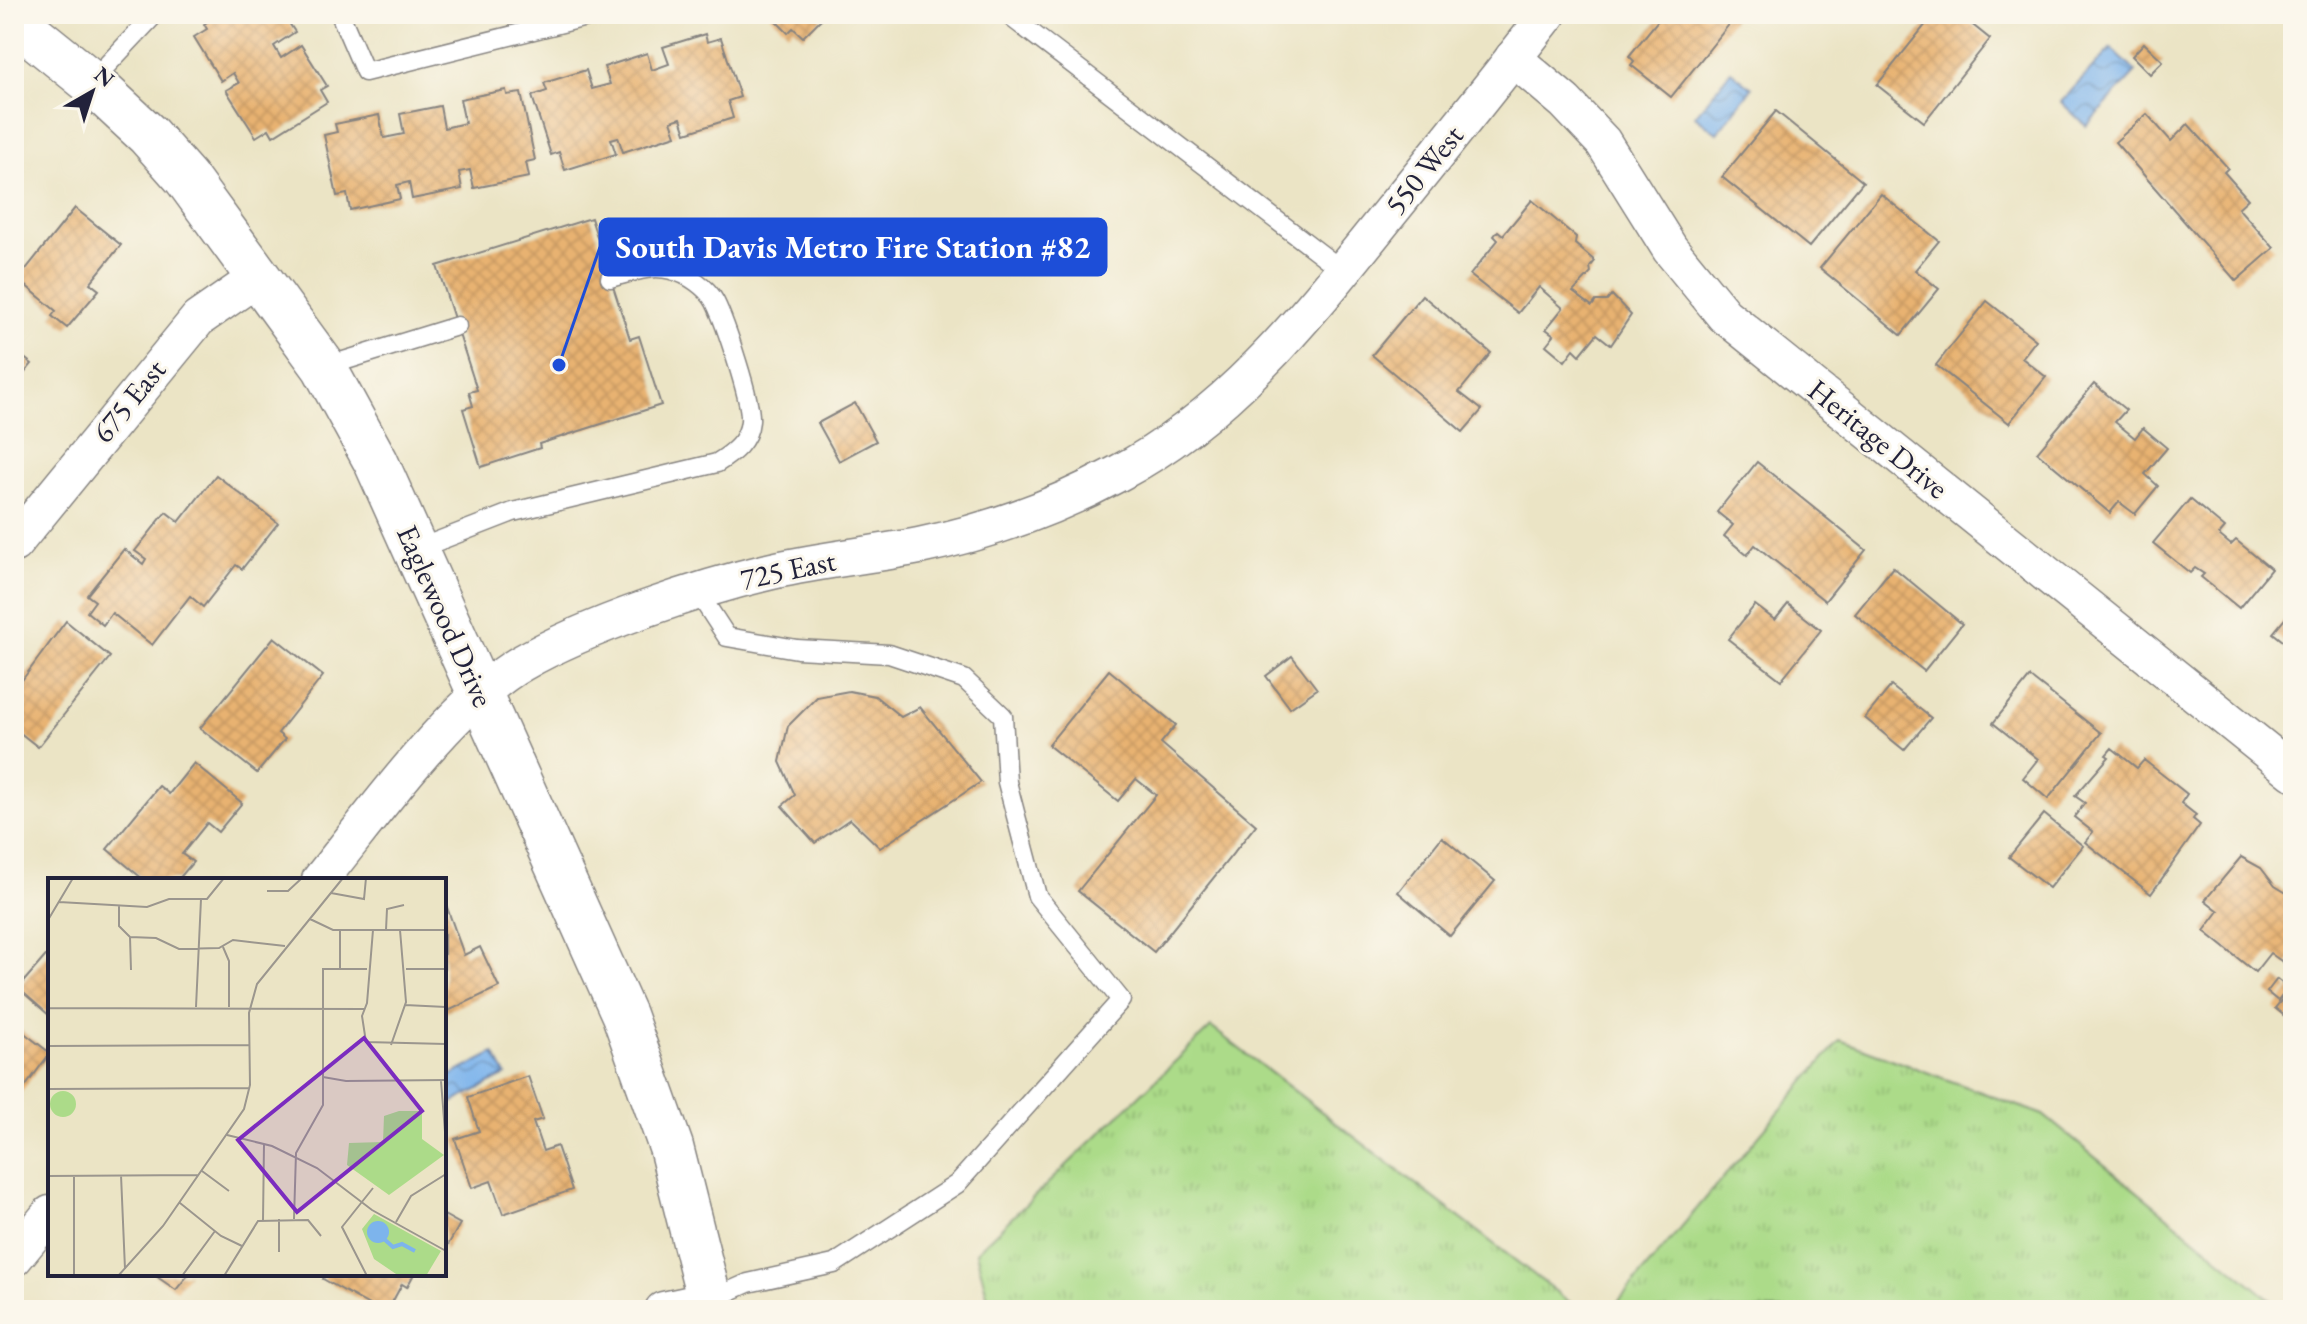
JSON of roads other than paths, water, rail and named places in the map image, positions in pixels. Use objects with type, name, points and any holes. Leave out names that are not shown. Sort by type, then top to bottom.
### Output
[{"type":"main road","name":"Eaglewood Drive","points":[[14,20],[91,82],[157,145],[260,276],[324,367],[376,462],[597,952],[644,1067],[679,1174],[711,1305]]},
{"type":"street","name":"550 West","points":[[1299,325],[1548,14]]},
{"type":"street","name":"Heritage Drive","points":[[1513,58],[1565,102],[1603,142],[1670,249],[1724,315],[2293,772]]},
{"type":"street","name":"675 East","points":[[14,544],[198,319],[260,276]]},
{"type":"street","name":"725 East","points":[[322,878],[412,766],[480,696],[520,663],[632,615],[775,570],[965,534],[1008,521],[1081,491],[1144,459],[1225,398],[1299,325]]},
{"type":"street","points":[[14,1258],[48,1216]]},
{"type":"street","points":[[663,1310],[711,1305]]},
{"type":"lane","points":[[91,82],[155,14]]},
{"type":"lane","points":[[340,14],[365,72],[598,14]]},
{"type":"lane","points":[[1007,14],[1343,271]]},
{"type":"lane","points":[[415,550],[513,512],[717,463],[733,453],[745,439],[750,421],[749,403],[715,301],[702,286],[669,269],[651,268],[610,278]]},
{"type":"lane","points":[[324,367],[457,326]]},
{"type":"lane","points":[[699,594],[727,637],[797,649],[889,654],[964,679],[1003,716],[1007,782],[1037,896],[1121,1000],[957,1184],[834,1264],[748,1283],[711,1305]]},
{"type":"water","points":[[2111,48],[2136,72],[2086,126],[2061,102]]},
{"type":"water","points":[[1731,71],[1752,88],[1717,133],[1695,116]]},
{"type":"water","points":[[494,1053],[506,1075],[450,1104],[446,1096],[446,1078]]},
{"type":"place","name":"South Davis Metro Fire Station #82","points":[[559,365]]}]
